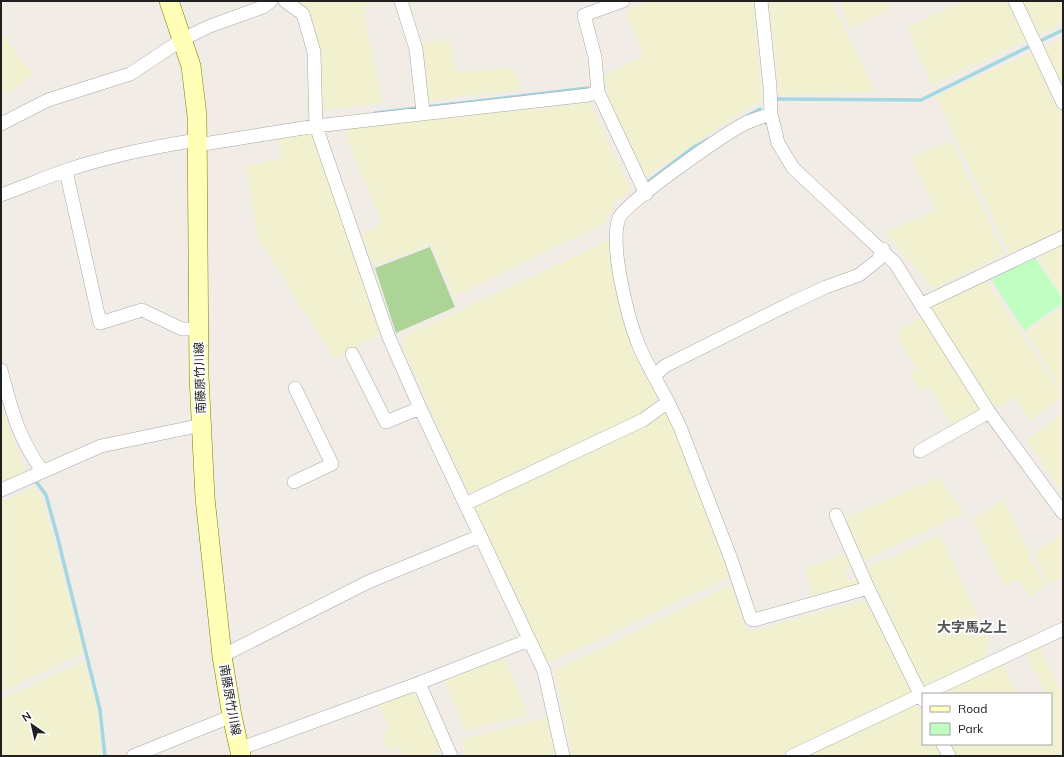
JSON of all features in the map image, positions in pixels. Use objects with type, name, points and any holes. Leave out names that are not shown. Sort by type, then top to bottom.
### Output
[{"type":"main road","name":"南藤原竹川線","points":[[169,1],[184,39],[191,66],[197,116],[199,376],[205,498],[222,656],[240,753]]},
{"type":"street","points":[[1,124],[48,100],[130,74],[184,39],[210,26],[263,7],[271,1]]},
{"type":"street","points":[[286,1],[304,14],[314,52],[316,126],[388,335],[420,408],[544,671],[563,756]]},
{"type":"street","points":[[401,1],[416,49],[423,109]]},
{"type":"street","points":[[623,1],[600,5],[584,15],[595,57],[594,93],[646,194]]},
{"type":"street","points":[[761,1],[770,87],[771,114],[778,143],[793,168],[895,263],[989,412],[1063,513]]},
{"type":"street","points":[[1015,1],[1063,102]]},
{"type":"street","points":[[1,195],[66,171],[154,147],[197,143],[423,109],[594,93]]},
{"type":"street","points":[[771,114],[747,122],[690,159],[620,216],[616,232],[617,259],[628,310],[639,346],[680,427],[731,559],[751,619],[754,620],[868,588]]},
{"type":"street","points":[[66,171],[100,323],[142,310],[182,329],[199,329]]},
{"type":"street","points":[[922,304],[1063,237]]},
{"type":"street","points":[[654,376],[665,366],[785,306],[826,287],[859,275],[878,260],[882,250]]},
{"type":"street","points":[[352,354],[386,422],[420,408]]},
{"type":"street","points":[[1,370],[14,419],[27,449],[42,471]]},
{"type":"street","points":[[294,482],[332,464],[295,388]]},
{"type":"street","points":[[465,504],[643,420],[668,402]]},
{"type":"street","points":[[920,451],[989,412]]},
{"type":"street","points":[[1,490],[101,446],[202,425]]},
{"type":"street","points":[[836,515],[868,588],[922,694]]},
{"type":"street","points":[[222,656],[368,582],[480,536]]},
{"type":"street","points":[[929,693],[1063,629]]},
{"type":"street","points":[[240,753],[529,640]]},
{"type":"street","points":[[418,683],[451,756]]},
{"type":"street","points":[[792,756],[922,696]]},
{"type":"street","points":[[133,756],[232,716]]},
{"type":"street","points":[[944,745],[949,756]]},
{"type":"green space","points":[[293,1],[379,1],[362,6],[383,103],[324,110],[320,104],[320,56]]},
{"type":"green space","points":[[651,1],[753,1],[762,99],[644,178],[609,99],[604,76],[644,55],[626,16],[627,10]]},
{"type":"green space","points":[[769,1],[831,1],[875,92],[779,95]]},
{"type":"green space","points":[[839,1],[887,1],[891,8],[851,28]]},
{"type":"green space","points":[[965,1],[1010,1],[1026,40],[932,86],[907,27]]},
{"type":"green space","points":[[1022,1],[1063,1],[1063,23],[1038,35]]},
{"type":"green space","points":[[1,32],[33,75],[6,95],[1,88]]},
{"type":"green space","points":[[450,39],[456,72],[510,68],[518,75],[522,89],[428,101],[421,43]]},
{"type":"green space","points":[[1063,39],[1063,89],[1044,48]]},
{"type":"green space","points":[[1031,52],[1063,120],[1063,229],[1010,254],[936,96]]},
{"type":"green space","points":[[590,103],[631,191],[615,201],[604,224],[454,296],[432,244],[373,265],[362,234],[382,223],[347,138],[347,129]]},
{"type":"green space","points":[[312,131],[381,333],[335,359],[258,238],[246,166],[282,158],[278,137]]},
{"type":"green space","points":[[951,141],[1004,254],[934,289],[885,232],[936,210],[911,157]]},
{"type":"green space","points":[[608,241],[653,386],[656,398],[655,406],[644,414],[478,491],[470,492],[465,487],[402,345],[404,336]]},
{"type":"green space","points":[[1063,242],[1063,296],[1040,259],[1040,254]]},
{"type":"green space","points":[[430,247],[455,307],[396,333],[375,268]]},
{"type":"green space","points":[[1034,256],[1063,299],[1063,303],[1024,331],[990,277]]},
{"type":"green space","points":[[986,280],[1062,396],[1029,421],[1015,396],[995,409],[930,305]]},
{"type":"green space","points":[[1063,307],[1063,391],[1026,333]]},
{"type":"green space","points":[[922,317],[984,411],[953,428],[929,386],[920,392],[910,373],[917,369],[899,340],[900,331]]},
{"type":"green space","points":[[1,405],[25,472],[1,483]]},
{"type":"green space","points":[[667,409],[730,577],[548,663],[474,506],[651,423]]},
{"type":"green space","points":[[1063,414],[1063,493],[1027,440]]},
{"type":"green space","points":[[939,477],[964,513],[865,560],[845,518]]},
{"type":"green space","points":[[34,487],[42,497],[84,653],[1,691],[1,502]]},
{"type":"green space","points":[[1004,500],[1045,587],[1029,596],[1019,579],[1004,585],[973,520]]},
{"type":"green space","points":[[1063,534],[1063,576],[1048,584],[1034,552]]},
{"type":"green space","points":[[940,535],[989,640],[985,656],[924,689],[867,568]]},
{"type":"green space","points":[[847,553],[853,566],[844,569],[849,581],[857,579],[860,585],[813,598],[805,569]]},
{"type":"green space","points":[[731,585],[747,632],[867,600],[913,694],[778,756],[572,756],[554,671]]},
{"type":"green space","points":[[1039,647],[1063,696],[1063,756],[954,756],[949,745],[1052,745],[1052,693],[1037,693],[1044,690],[1026,653]]},
{"type":"green space","points":[[503,655],[528,715],[465,731],[444,679]]},
{"type":"green space","points":[[84,661],[98,713],[101,756],[1,756],[1,700]]},
{"type":"green space","points":[[1003,664],[1017,693],[939,693]]},
{"type":"green space","points":[[414,689],[443,747],[433,756],[398,756],[404,753],[398,745],[389,751],[383,736],[389,728],[377,702]]},
{"type":"green space","points":[[914,706],[919,706],[922,713],[922,745],[938,745],[943,756],[806,756]]},
{"type":"green space","points":[[548,717],[558,756],[465,756],[462,739]]},
{"type":"waterway","points":[[1038,42],[1063,30]]},
{"type":"waterway","points":[[778,99],[921,100],[1032,45]]},
{"type":"waterway","points":[[375,113],[588,88],[591,92]]},
{"type":"waterway","points":[[747,116],[760,109]]},
{"type":"waterway","points":[[644,185],[694,147],[709,139]]},
{"type":"waterway","points":[[33,482],[35,480],[46,495],[57,535],[100,710],[105,756]]},
{"type":"district","name":"大字馬之上","points":[[972,627]]}]
